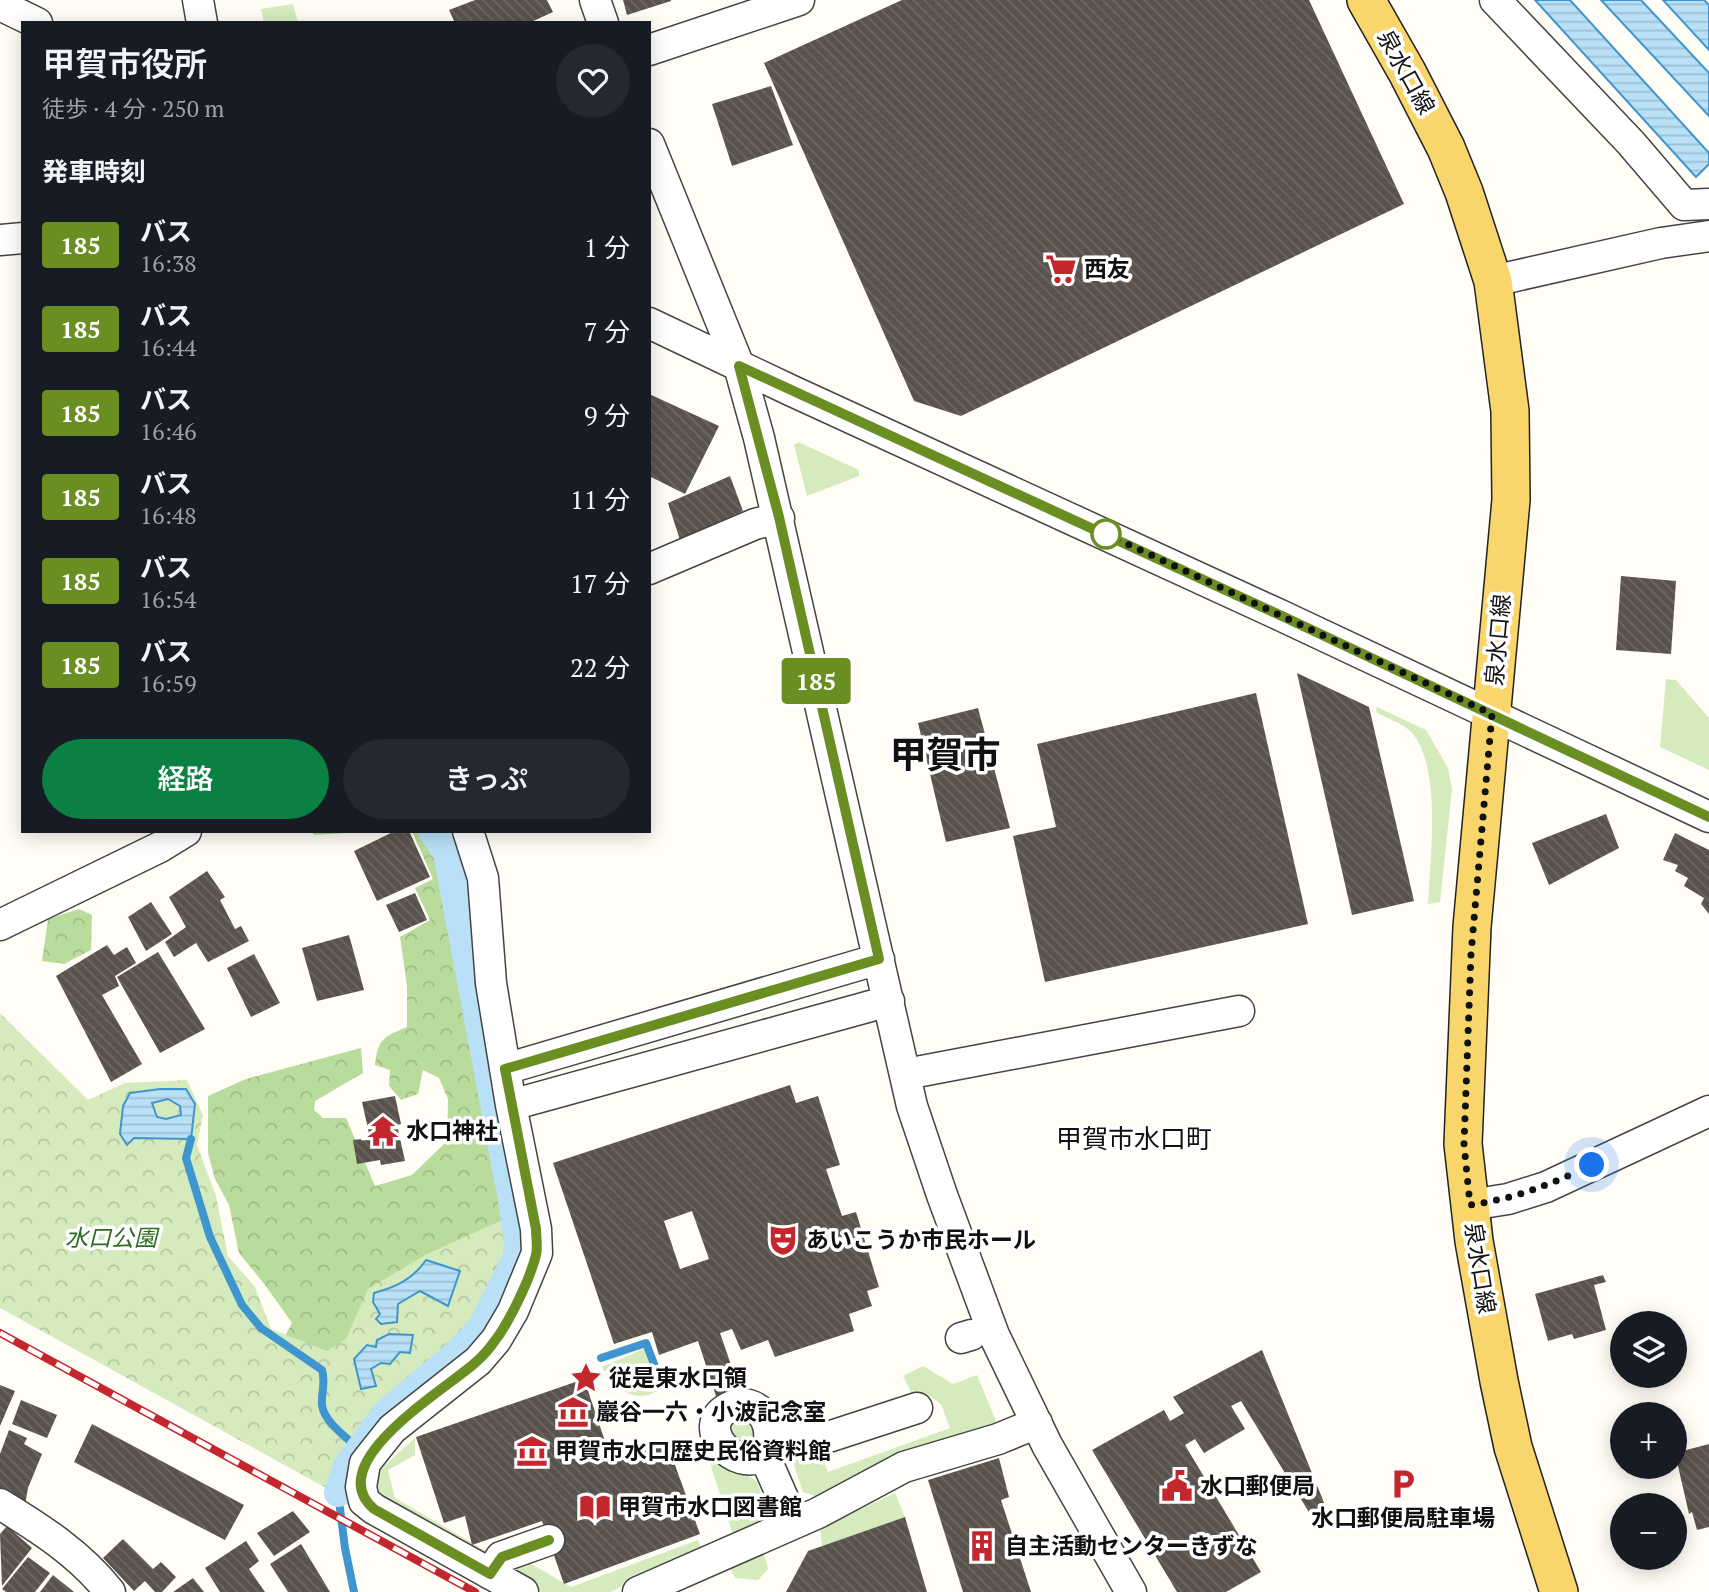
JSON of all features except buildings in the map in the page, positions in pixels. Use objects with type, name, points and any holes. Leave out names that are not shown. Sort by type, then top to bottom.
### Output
[{"type":"main road","name":"泉水口線","points":[[1366,0],[1446,148],[1464,192],[1493,281],[1510,411],[1511,500],[1472,940],[1464,1144],[1483,1292],[1513,1447],[1559,1592]]},
{"type":"street","points":[[198,0],[202,21]]},
{"type":"street","points":[[594,0],[602,21]]},
{"type":"street","points":[[651,49],[799,0]]},
{"type":"street","points":[[1495,0],[1631,143],[1685,205],[1709,204]]},
{"type":"street","points":[[0,5],[33,21]]},
{"type":"street","points":[[651,149],[739,366],[779,517],[912,1105],[994,1335],[1037,1423],[1131,1592]]},
{"type":"street","points":[[1493,281],[1661,243],[1709,236]]},
{"type":"street","points":[[0,240],[21,238]]},
{"type":"street","points":[[651,324],[1709,817]]},
{"type":"street","points":[[651,568],[755,524],[779,517]]},
{"type":"street","points":[[0,925],[160,847],[183,833]]},
{"type":"street","points":[[469,833],[483,878],[491,983],[511,1105],[536,1229],[537,1253],[513,1311],[496,1340],[478,1361],[391,1429],[365,1463],[361,1487],[364,1500],[374,1509],[523,1592]]},
{"type":"street","points":[[505,1069],[879,959]]},
{"type":"street","points":[[511,1105],[889,1000]]},
{"type":"street","points":[[906,1074],[1239,1011]]},
{"type":"street","points":[[1470,1205],[1508,1199],[1546,1187],[1709,1111]]},
{"type":"street","points":[[794,1523],[767,1446],[819,1440],[917,1408]]},
{"type":"street","points":[[638,1592],[725,1546],[818,1513],[904,1467],[998,1439],[1037,1423]]},
{"type":"street","points":[[0,1504],[35,1525],[81,1559],[108,1591]]},
{"type":"street","points":[[490,1574],[502,1557],[549,1540]]},
{"type":"green space","points":[[293,4],[297,21],[264,21],[261,9]]},
{"type":"green space","points":[[798,442],[859,470],[859,476],[807,496],[794,445]]},
{"type":"green space","points":[[1666,679],[1676,680],[1709,718],[1709,770],[1660,747]]},
{"type":"green space","points":[[1377,707],[1426,730],[1448,768],[1452,789],[1440,902],[1428,904],[1432,812],[1427,764],[1420,745],[1409,730],[1376,712]]},
{"type":"green space","points":[[312,833],[346,833],[314,835]]},
{"type":"green space","points":[[413,833],[448,833],[451,841],[519,1182],[524,1259],[481,1338],[434,1380],[279,1347],[292,1323],[239,1253],[229,1205],[215,1179],[208,1153],[208,1096],[246,1079],[361,1048],[363,1073],[315,1101],[314,1110],[323,1118],[346,1118],[375,1186],[412,1175],[447,1141],[448,1099],[439,1078],[423,1070],[418,1094],[401,1100],[389,1086],[390,1070],[375,1065],[383,1040],[407,1027],[407,986],[400,937],[430,920],[415,888],[433,879]]},
{"type":"green space","points":[[79,909],[92,915],[91,950],[64,964],[42,961],[48,919]]},
{"type":"green space","name":"水口公園","points":[[0,1013],[88,1100],[125,1083],[187,1080],[203,1115],[197,1145],[216,1196],[228,1256],[255,1287],[271,1329],[327,1351],[346,1339],[368,1289],[427,1254],[507,1218],[510,1268],[480,1329],[427,1392],[351,1463],[337,1494],[0,1308]]},
{"type":"green space","points":[[646,1348],[662,1387],[654,1393],[636,1396],[620,1389],[602,1367]]},
{"type":"green space","points":[[923,1366],[953,1384],[977,1375],[998,1426],[905,1450],[816,1496],[803,1492],[789,1450],[820,1454],[828,1472],[950,1428],[941,1404],[930,1396],[916,1402],[903,1376]]},
{"type":"green space","points":[[736,1415],[755,1422],[755,1438],[748,1444],[734,1444],[727,1422]]},
{"type":"green space","points":[[415,1438],[415,1455],[388,1470],[395,1498],[486,1551],[479,1560],[377,1500],[374,1475]]},
{"type":"green space","points":[[705,1448],[729,1466],[757,1481],[770,1521],[734,1538]]},
{"type":"green space","points":[[895,1493],[905,1517],[822,1546],[820,1528]]},
{"type":"green space","points":[[698,1540],[702,1549],[610,1592],[542,1592],[511,1574],[526,1561],[571,1587]]},
{"type":"green space","points":[[764,1554],[768,1569],[758,1580],[735,1578],[728,1565]]},
{"type":"water","points":[[1535,0],[1570,0],[1709,153],[1709,164],[1696,177]]},
{"type":"water","points":[[1601,0],[1641,0],[1709,73],[1709,116]]},
{"type":"water","points":[[1663,0],[1704,0],[1709,5],[1709,50]]},
{"type":"water","points":[[186,1089],[195,1104],[191,1139],[134,1138],[127,1145],[120,1134],[123,1106],[130,1093]],"holes":[[[168,1099],[180,1106],[181,1115],[166,1119],[157,1117],[152,1103]]]},
{"type":"water","points":[[426,1260],[460,1271],[448,1306],[420,1291],[398,1304],[397,1322],[381,1324],[376,1319],[380,1314],[373,1302],[374,1293],[403,1281]]},
{"type":"water","points":[[389,1334],[413,1335],[410,1353],[400,1352],[390,1364],[381,1363],[371,1369],[376,1386],[361,1389],[354,1359],[367,1345],[376,1347],[377,1340]]},
{"type":"waterway","points":[[338,1493],[347,1466],[386,1413],[459,1352],[482,1327],[516,1259],[518,1241],[512,1200],[447,853],[433,833]]},
{"type":"waterway","points":[[191,1139],[186,1158],[210,1237],[242,1305],[261,1328],[322,1370],[322,1405],[327,1418],[359,1449]]},
{"type":"waterway","points":[[601,1358],[646,1343],[654,1364]]},
{"type":"waterway","points":[[338,1493],[354,1592]]},
{"type":"railway","points":[[0,1333],[475,1592]]},
{"type":"bus line","name":"185","points":[[549,1540],[502,1557],[490,1574],[374,1509],[364,1500],[361,1487],[365,1463],[391,1429],[478,1361],[496,1340],[513,1311],[537,1253],[536,1229],[505,1069],[879,959],[779,517],[739,366],[1282,616],[1709,817]]},
{"type":"place","name":"西友","points":[[1061,269]]},
{"type":"place","name":"水口神社","points":[[383,1131]]},
{"type":"place","name":"あいこうか市民ホール","points":[[783,1240]]},
{"type":"place","name":"従是東水口領","points":[[586,1378]]},
{"type":"place","name":"巖谷一六・小波記念室","points":[[573,1412]]},
{"type":"place","name":"甲賀市水口歴史民俗資料館","points":[[532,1451]]},
{"type":"place","name":"水口郵便局駐車場","points":[[1403,1484]]},
{"type":"place","name":"水口郵便局","points":[[1177,1486]]},
{"type":"place","name":"甲賀市水口図書館","points":[[595,1507]]},
{"type":"place","name":"自主活動センターきずな","points":[[982,1546]]},
{"type":"district","name":"甲賀市","points":[[945,755]]},
{"type":"district","name":"甲賀市水口町","points":[[1134,1139]]},
{"type":"route","points":[[1106,534],[1492,714],[1472,927],[1464,1144],[1470,1205],[1508,1199],[1546,1187],[1592,1165]]}]
